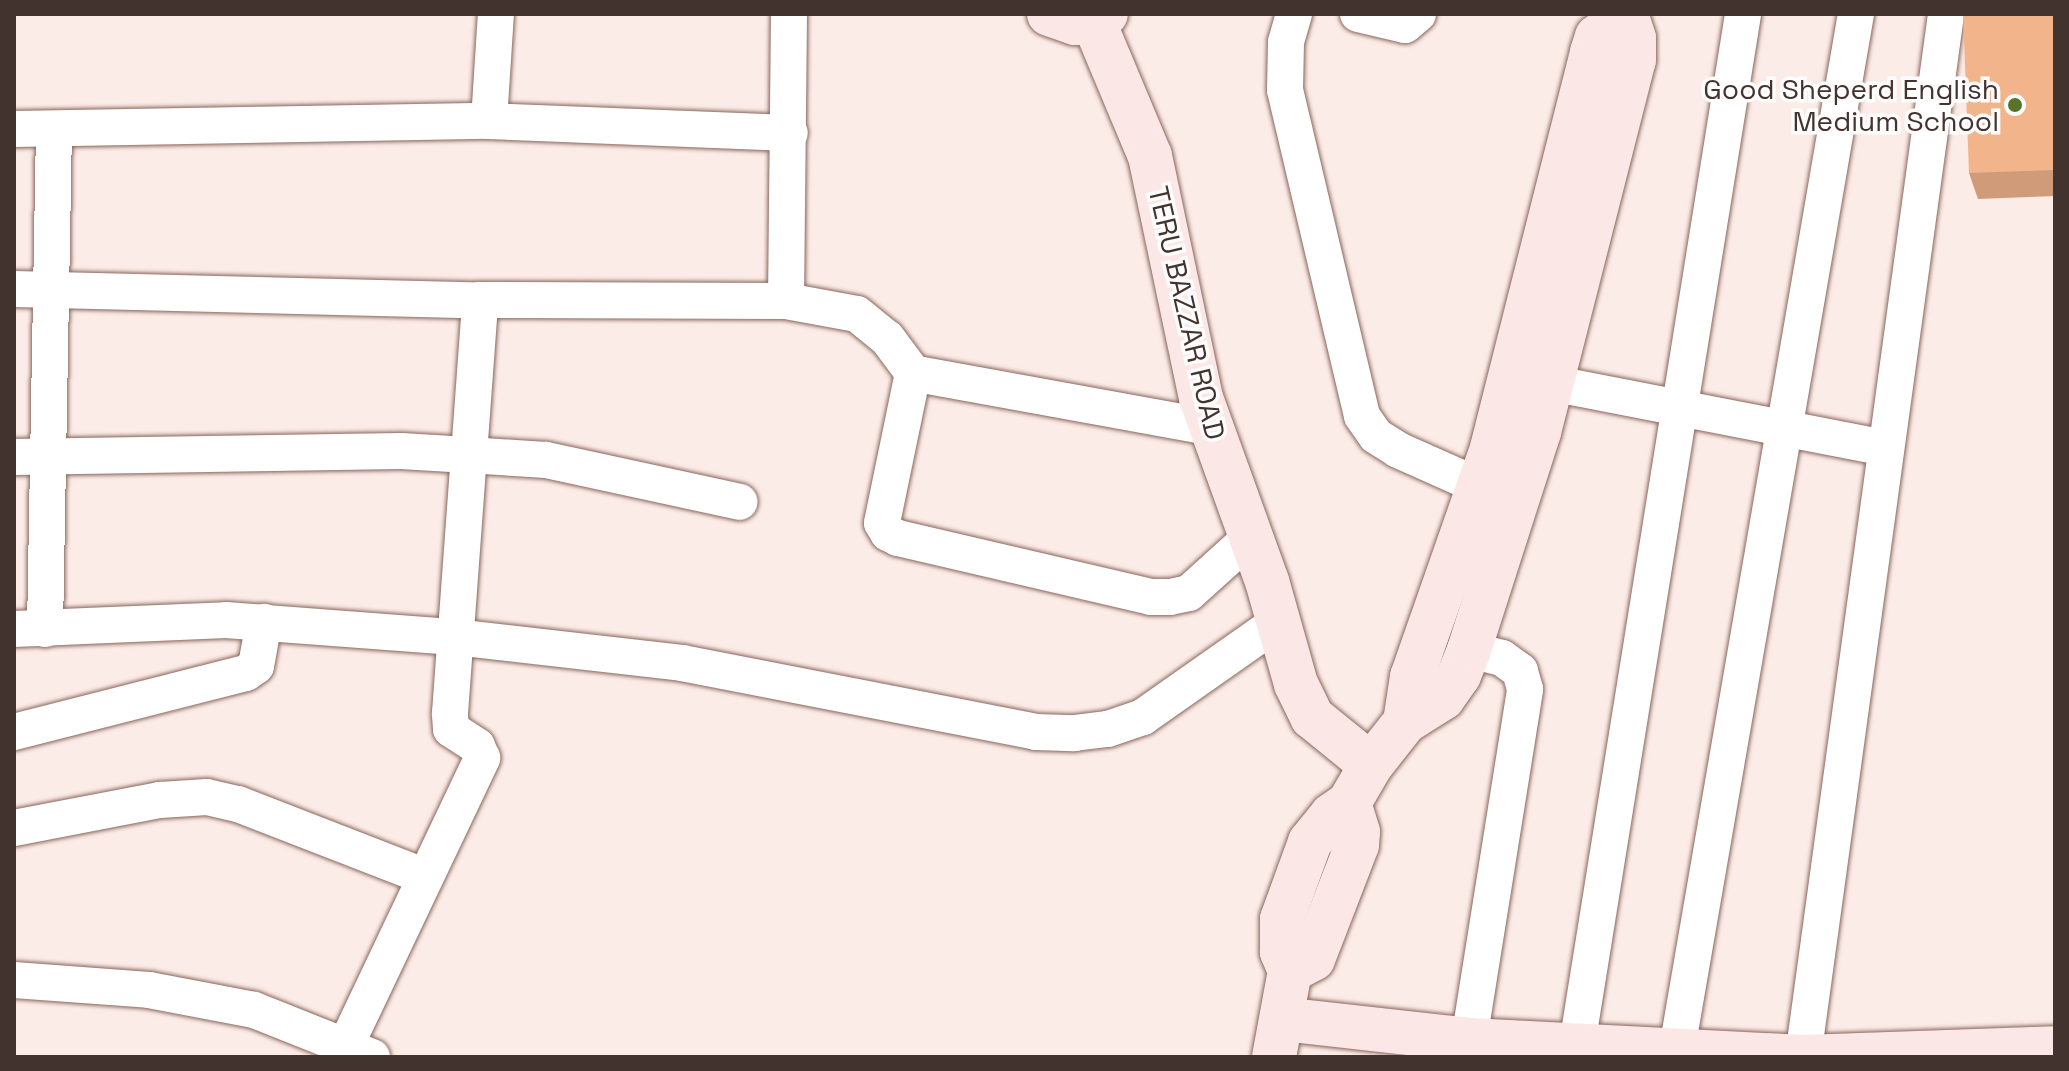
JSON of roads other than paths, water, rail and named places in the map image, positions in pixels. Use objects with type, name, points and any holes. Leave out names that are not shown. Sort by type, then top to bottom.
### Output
[{"type":"street","points":[[489,121],[496,14]]},
{"type":"street","points":[[786,301],[789,14]]},
{"type":"street","name":"TERU BAZZAR ROAD","points":[[1049,14],[1075,23],[1100,17],[1150,156],[1209,427],[1251,537],[1296,684],[1312,717],[1371,765]]},
{"type":"street","points":[[1294,14],[1286,42],[1285,90],[1362,416],[1376,436],[1398,450],[1479,486]]},
{"type":"street","points":[[1358,14],[1405,25],[1418,14]]},
{"type":"street","points":[[1405,722],[1412,677],[1479,486],[1592,52],[1597,37],[1626,14],[1634,38],[1634,60],[1539,432],[1469,650],[1459,675],[1443,698],[1405,722],[1371,765],[1349,803],[1332,815],[1310,842],[1282,919],[1282,952],[1290,971],[1278,1038],[1469,1040],[1803,1057],[2055,1048]]},
{"type":"street","points":[[1577,1045],[1743,14]]},
{"type":"street","points":[[1677,1049],[1856,14]]},
{"type":"street","points":[[1803,1057],[1884,448],[1946,14]]},
{"type":"street","points":[[14,129],[489,121],[790,133]]},
{"type":"street","points":[[54,129],[49,456],[30,629],[226,620],[454,637],[682,663],[1036,732],[1074,733],[1108,729],[1143,717],[1278,622]]},
{"type":"street","points":[[14,289],[480,300],[786,301],[857,314],[887,338],[913,373],[1209,427]]},
{"type":"street","points":[[14,980],[149,990],[254,1010],[359,1051],[424,876],[482,758],[477,746],[451,729],[454,637],[480,300]]},
{"type":"street","points":[[913,373],[883,510],[882,523],[888,533],[898,538],[1151,597],[1170,597],[1189,593],[1251,537]]},
{"type":"street","points":[[1551,383],[1884,448]]},
{"type":"street","points":[[14,457],[386,451],[468,455],[546,460],[740,502]]},
{"type":"street","points":[[14,732],[246,673],[256,666],[264,622]]},
{"type":"street","points":[[1469,650],[1502,658],[1520,671],[1525,689],[1469,1040]]},
{"type":"street","points":[[14,828],[160,800],[207,797],[238,804],[424,876]]},
{"type":"place","name":"Good Sheperd English Medium School","points":[[2015,105]]}]
